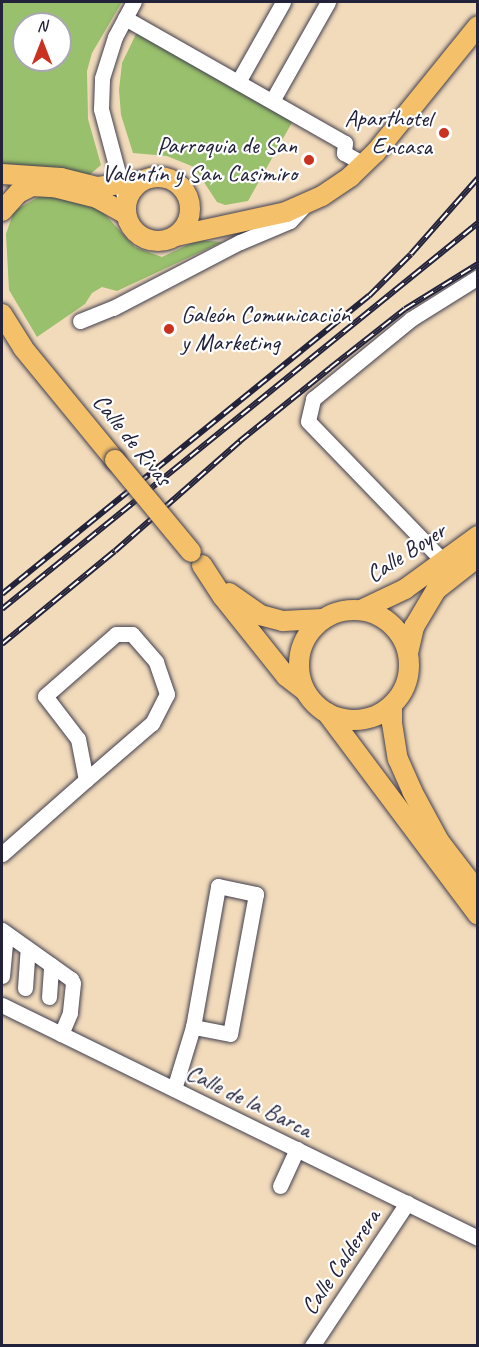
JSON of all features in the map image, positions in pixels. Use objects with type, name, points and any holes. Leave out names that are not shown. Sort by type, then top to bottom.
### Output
[{"type":"main road","points":[[132,193],[134,231],[150,240],[168,240],[176,236],[240,233],[307,203],[350,177],[376,152],[477,26]]},
{"type":"main road","points":[[2,174],[61,178],[132,193]]},
{"type":"main road","points":[[2,211],[18,193],[32,186],[54,187],[97,198],[132,193],[165,177],[175,181],[188,197],[190,207],[189,218],[176,236]]},
{"type":"main road","points":[[190,207],[240,233]]},
{"type":"main road","name":"Calle de Rivas","points":[[2,314],[23,348],[196,558],[229,592],[260,615],[283,621],[323,619]]},
{"type":"main road","name":"Calle de Rivas","points":[[2,329],[23,348]]},
{"type":"main road","name":"Calle Boyer","points":[[361,610],[405,589],[477,536]]},
{"type":"main road","name":"Calle Boyer","points":[[408,653],[414,627],[436,590],[477,557]]},
{"type":"main road","name":"Calle de Rivas","points":[[196,558],[223,597],[286,676],[304,690]]},
{"type":"main road","points":[[361,610],[376,614],[390,622],[400,634],[408,653],[407,681],[392,705],[378,715],[361,720],[344,719],[327,713],[314,704],[304,690],[298,671],[300,651],[308,633],[323,619],[341,611],[361,610]]},
{"type":"main road","points":[[392,705],[398,759],[412,791],[439,841],[477,892]]},
{"type":"main road","points":[[327,713],[477,915]]},
{"type":"street","points":[[132,193],[115,158],[101,109],[102,78],[115,37],[134,2]]},
{"type":"street","points":[[238,82],[283,2]]},
{"type":"street","points":[[272,101],[328,2]]},
{"type":"street","points":[[125,18],[345,143],[344,153],[364,164]]},
{"type":"street","points":[[98,187],[112,171],[115,158]]},
{"type":"street","points":[[115,158],[132,193]]},
{"type":"street","points":[[80,321],[113,308],[240,233]]},
{"type":"street","points":[[443,561],[308,422],[313,399],[411,319],[477,277]]},
{"type":"street","points":[[2,854],[152,723],[167,694],[156,662],[132,634],[116,634],[45,696],[78,740],[86,780]]},
{"type":"street","points":[[174,1089],[193,1027],[218,886],[256,894],[230,1034],[193,1027]]},
{"type":"street","points":[[4,932],[74,983],[70,1013],[61,1034]]},
{"type":"street","points":[[2,976],[4,932]]},
{"type":"street","points":[[25,988],[28,949]]},
{"type":"street","points":[[49,997],[51,965]]},
{"type":"street","name":"Calle de la Barca","points":[[2,1005],[477,1238]]},
{"type":"street","points":[[280,1186],[297,1149]]},
{"type":"street","name":"Calle Calderera","points":[[312,1346],[407,1203]]},
{"type":"green space","points":[[2,2],[122,2],[92,53],[87,71],[88,119],[101,165],[88,176],[46,167],[2,164]]},
{"type":"green space","points":[[137,32],[294,119],[248,201],[225,205],[217,202],[194,167],[167,156],[133,153],[121,115],[119,90],[122,63]]},
{"type":"green space","points":[[42,195],[72,197],[98,207],[135,247],[162,257],[198,240],[222,242],[117,291],[102,287],[92,293],[85,304],[37,337],[9,290],[6,234],[14,211]]},
{"type":"railway","points":[[2,594],[369,296],[411,254],[478,178]]},
{"type":"railway","points":[[2,609],[478,223]]},
{"type":"railway","points":[[2,644],[115,551],[240,441],[330,368],[405,309],[478,264]]},
{"type":"place","name":"Aparthotel Encasa","points":[[444,133]]},
{"type":"place","name":"Parroquia de San Valentín y San Casimiro","points":[[309,160]]},
{"type":"place","name":"Galeón Comunicación y Marketing","points":[[169,329]]}]
